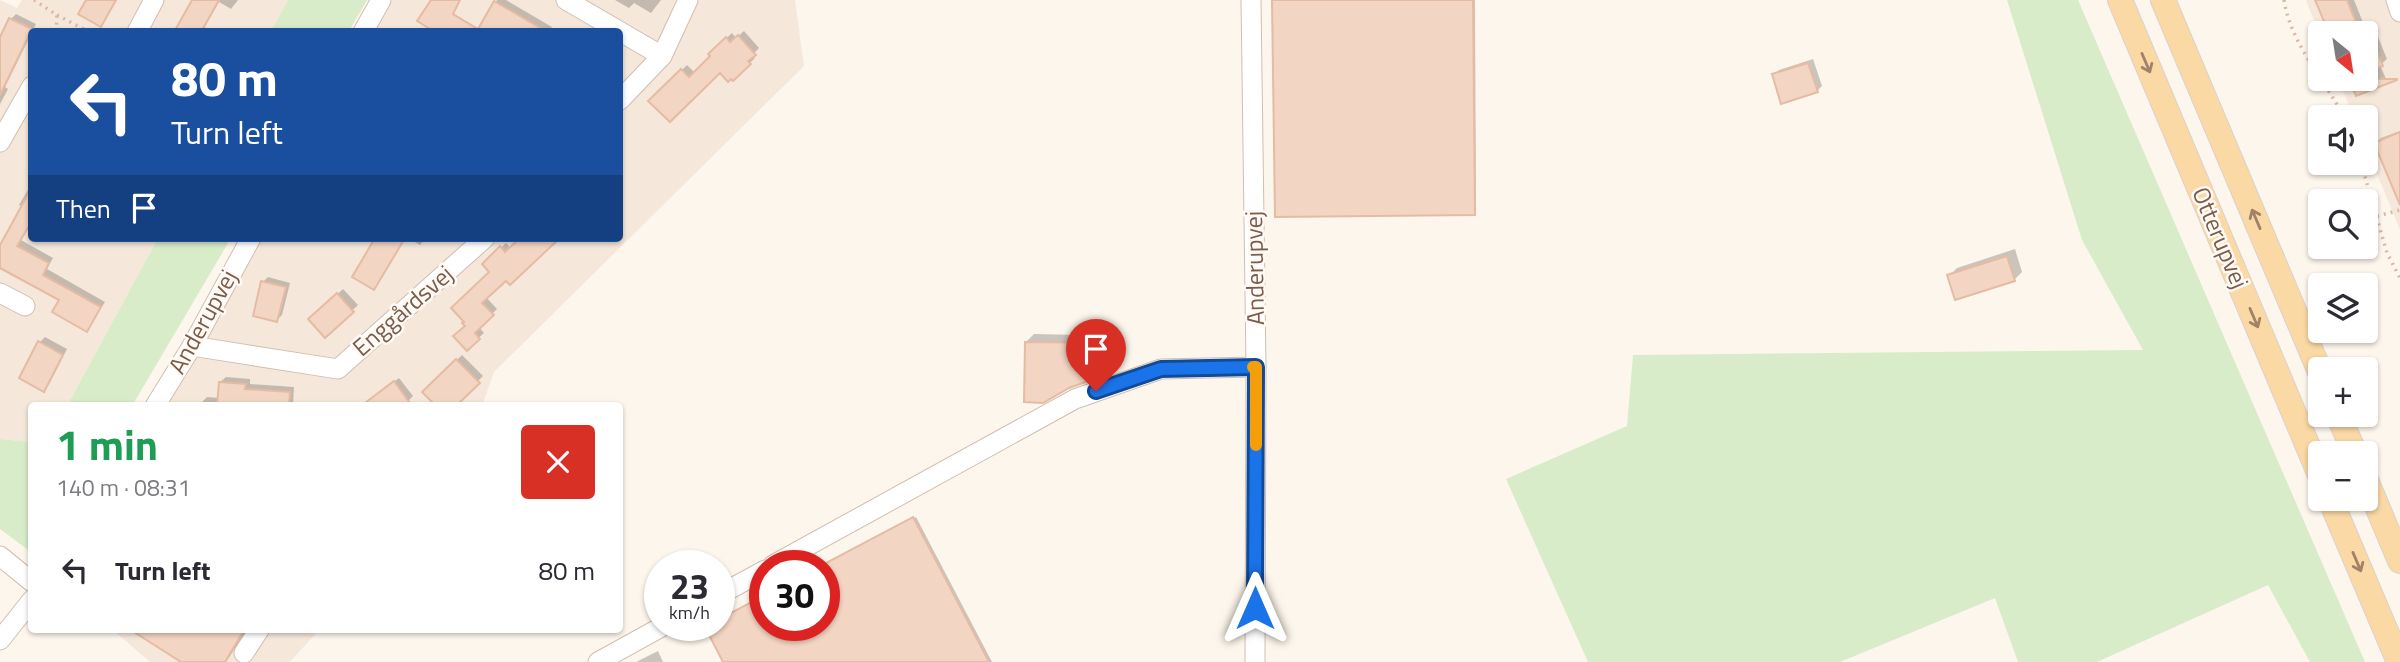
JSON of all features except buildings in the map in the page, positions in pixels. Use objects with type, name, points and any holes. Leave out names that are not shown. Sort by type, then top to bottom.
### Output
[{"type":"main road","name":"Otterupvej","points":[[2120,0],[2308,446]]},
{"type":"main road","name":"Otterupvej","points":[[2163,0],[2314,357]]},
{"type":"main road","points":[[2378,509],[2400,561]]},
{"type":"main road","points":[[2335,511],[2399,662]]},
{"type":"street","points":[[139,28],[154,0]]},
{"type":"street","points":[[365,28],[381,0]]},
{"type":"street","points":[[566,0],[614,28]]},
{"type":"street","points":[[623,97],[662,56],[688,0]]},
{"type":"street","name":"Anderupvej","points":[[1251,0],[1256,367],[1255,662]]},
{"type":"street","points":[[2396,0],[2400,12]]},
{"type":"street","points":[[623,33],[662,56]]},
{"type":"street","points":[[0,142],[28,93]]},
{"type":"street","name":"Anderupvej","points":[[157,402],[249,242]]},
{"type":"street","name":"Enggårdsvej","points":[[191,346],[338,369],[481,242]]},
{"type":"street","points":[[0,293],[24,306]]},
{"type":"street","points":[[800,550],[1075,399],[1161,369],[1256,367]]},
{"type":"street","points":[[0,556],[28,579]]},
{"type":"street","points":[[0,640],[28,605]]},
{"type":"street","points":[[244,653],[257,633]]},
{"type":"street","points":[[598,662],[644,637]]},
{"type":"path","points":[[34,0],[81,28]]},
{"type":"path","points":[[2284,0],[2285,9],[2308,59]]},
{"type":"path","points":[[56,28],[57,15]]},
{"type":"path","points":[[2378,216],[2400,210]]},
{"type":"path","points":[[2378,220],[2387,253],[2400,278]]},
{"type":"shaded area","points":[[0,0],[17,8],[22,0],[288,0],[273,28],[28,28],[28,242],[156,242],[69,402],[28,402],[28,442],[0,439]]},
{"type":"shaded area","points":[[381,0],[795,0],[804,66],[494,372],[483,402],[157,402],[249,242],[623,242],[623,28],[365,28]]},
{"type":"shaded area","points":[[2306,0],[2400,0],[2400,230],[2377,175],[2378,105],[2349,105],[2343,91],[2378,91],[2378,21],[2314,21]]},
{"type":"shaded area","points":[[116,633],[316,633],[290,662],[150,662]]},
{"type":"green space","points":[[288,0],[367,0],[351,28],[273,28]]},
{"type":"green space","points":[[2007,0],[2078,0],[2365,662],[2310,662],[2268,585],[2097,662],[2018,662],[1995,598],[1840,662],[1588,662],[1506,479],[1627,426],[1633,355],[2143,350],[2082,240]]},
{"type":"green space","points":[[156,242],[229,242],[134,402],[69,402]]},
{"type":"green space","points":[[0,439],[28,442],[28,550],[0,529]]},
{"type":"slow traffic","points":[[1253,367],[1256,367],[1256,445]]},
{"type":"route","points":[[1096,391],[1161,369],[1256,367],[1255,608]]}]
